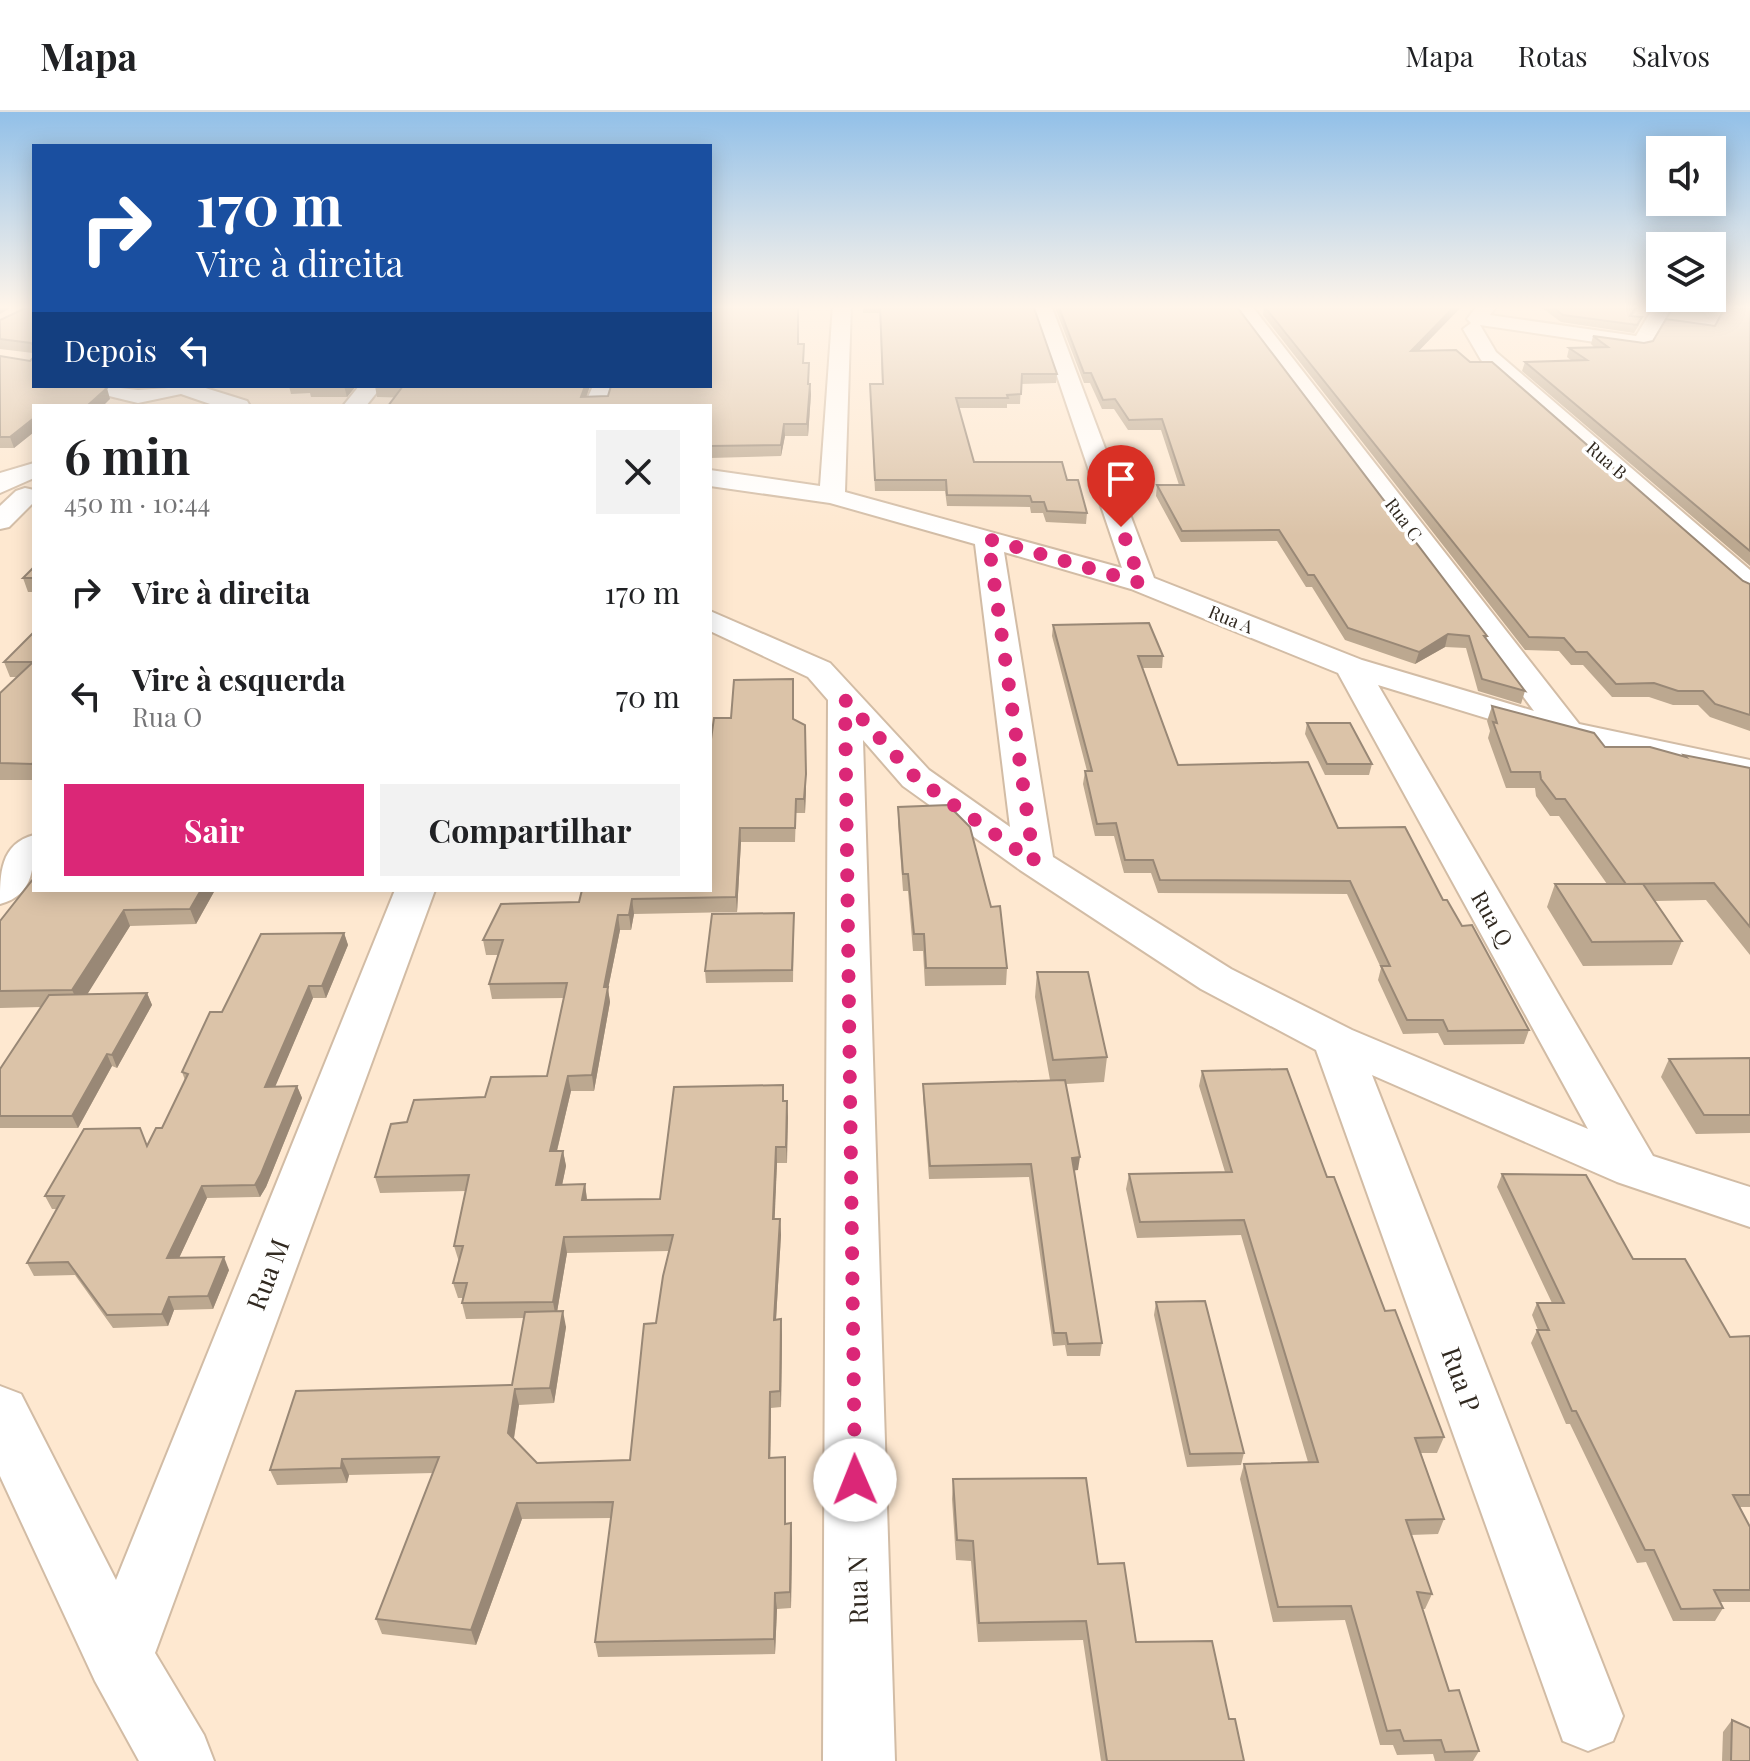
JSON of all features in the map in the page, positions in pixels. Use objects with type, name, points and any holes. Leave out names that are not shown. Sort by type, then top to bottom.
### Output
[{"type":"street","points":[[832,496],[838,382]]},
{"type":"street","points":[[1069,382],[1141,583]]},
{"type":"street","name":"Rua C","points":[[1300,382],[1567,732]]},
{"type":"street","name":"Rua B","points":[[1518,382],[1750,585]]},
{"type":"street","points":[[114,388],[132,401],[178,388]]},
{"type":"street","points":[[184,388],[233,404]]},
{"type":"street","points":[[356,404],[369,388]]},
{"type":"street","points":[[0,521],[8,489],[32,471]]},
{"type":"street","name":"Rua A","points":[[712,478],[832,496],[988,539],[1141,583],[1351,667],[1567,732],[1750,771]]},
{"type":"street","points":[[988,539],[1034,862]]},
{"type":"street","points":[[712,621],[819,670],[916,778],[1034,862],[1216,979],[1336,1041],[1635,1169],[1750,1207]]},
{"type":"street","name":"Rua Q","points":[[1351,667],[1635,1169]]},
{"type":"street","name":"Rua N","points":[[845,700],[859,1761]]},
{"type":"street","points":[[0,892],[32,850]]},
{"type":"street","name":"Rua M","points":[[119,1657],[414,892]]},
{"type":"street","name":"Rua P","points":[[1336,1041],[1588,1716]]},
{"type":"street","points":[[0,1412],[119,1657],[178,1761]]},
{"type":"building","points":[[0,382],[32,382],[32,388],[107,388],[89,404],[32,404],[32,420],[10,437],[0,437]]},
{"type":"building","points":[[712,382],[810,384],[807,424],[784,424],[781,445],[712,446],[712,404],[390,404],[402,388],[584,388],[581,397],[608,396],[610,388],[712,388]]},
{"type":"building","points":[[1022,382],[1021,394],[1007,395],[1008,398],[956,398],[974,462],[1062,462],[1067,480],[1078,480],[1087,513],[1047,511],[1044,502],[1032,502],[1030,496],[947,495],[946,480],[875,480],[870,384]]},
{"type":"building","points":[[1095,382],[1294,382],[1487,636],[1484,636],[1525,691],[1482,679],[1469,636],[1448,634],[1419,652],[1348,628],[1314,575],[1308,575],[1279,530],[1182,531],[1157,485],[1184,485],[1162,419],[1129,420],[1115,399],[1103,400]]},
{"type":"building","points":[[1325,382],[1515,382],[1750,584],[1750,715],[1715,704],[1703,691],[1678,691],[1654,683],[1616,684],[1587,652],[1576,652],[1564,638],[1529,637]]},
{"type":"building","points":[[1549,382],[1750,382],[1750,551]]},
{"type":"building","points":[[32,569],[32,578],[23,578]]},
{"type":"building","points":[[1149,623],[1163,656],[1138,656],[1178,765],[1308,762],[1338,828],[1405,827],[1443,900],[1447,900],[1462,926],[1472,925],[1529,1030],[1448,1031],[1443,1020],[1407,1020],[1381,966],[1390,966],[1350,881],[1160,880],[1153,860],[1125,860],[1116,823],[1097,824],[1085,771],[1092,771],[1053,625]]},
{"type":"building","points":[[32,634],[32,662],[4,662]]},
{"type":"building","points":[[32,663],[32,764],[0,763],[0,693]]},
{"type":"building","points":[[793,679],[793,719],[805,725],[806,774],[804,799],[796,799],[795,828],[740,828],[736,897],[632,899],[629,915],[618,915],[592,1075],[568,1076],[550,1151],[563,1151],[556,1185],[585,1184],[582,1200],[660,1199],[674,1087],[783,1085],[783,1101],[787,1101],[786,1147],[776,1147],[773,1219],[780,1219],[774,1320],[781,1319],[780,1391],[770,1392],[769,1458],[785,1457],[785,1524],[791,1523],[790,1592],[775,1593],[774,1639],[595,1642],[613,1502],[517,1503],[471,1630],[376,1619],[439,1457],[342,1459],[341,1468],[270,1470],[296,1391],[512,1385],[525,1312],[563,1311],[550,1388],[515,1389],[508,1433],[537,1463],[630,1460],[644,1324],[656,1323],[673,1235],[564,1237],[553,1302],[462,1303],[467,1283],[453,1283],[463,1246],[454,1246],[469,1175],[375,1177],[391,1124],[407,1122],[414,1100],[485,1097],[491,1077],[547,1076],[567,983],[489,984],[503,940],[483,940],[501,904],[579,902],[582,892],[712,892],[712,732],[714,718],[731,718],[734,680]]},
{"type":"building","points":[[1492,706],[1594,733],[1605,747],[1650,747],[1750,768],[1750,927],[1714,883],[1626,884],[1565,799],[1556,799],[1541,779],[1540,772],[1511,772],[1493,722],[1497,723]]},
{"type":"building","points":[[1307,723],[1350,723],[1372,764],[1327,764]]},
{"type":"building","points":[[948,805],[970,827],[991,907],[1000,906],[1007,968],[926,968],[924,934],[914,934],[908,874],[903,874],[898,807]]},
{"type":"building","points":[[32,881],[32,892],[200,892],[190,909],[124,910],[72,990],[0,991],[0,921]]},
{"type":"building","points":[[1555,884],[1643,884],[1682,941],[1592,942]]},
{"type":"building","points":[[794,913],[792,970],[705,971],[712,914]]},
{"type":"building","points":[[344,933],[322,986],[309,986],[265,1087],[297,1086],[261,1174],[255,1185],[202,1186],[167,1258],[224,1257],[208,1296],[169,1297],[162,1314],[107,1315],[68,1262],[27,1263],[64,1196],[45,1196],[84,1129],[140,1128],[147,1146],[156,1128],[162,1128],[188,1074],[182,1072],[210,1012],[222,1012],[261,934]]},
{"type":"building","points":[[1037,972],[1088,972],[1107,1057],[1053,1060]]},
{"type":"building","points":[[147,993],[72,1116],[0,1116],[0,1069],[49,995]]},
{"type":"building","points":[[1750,1058],[1750,1115],[1704,1115],[1669,1059]]},
{"type":"building","points":[[1287,1069],[1327,1177],[1334,1177],[1385,1311],[1395,1310],[1444,1437],[1415,1438],[1444,1519],[1406,1520],[1432,1594],[1417,1592],[1449,1691],[1459,1690],[1479,1751],[1445,1752],[1441,1740],[1404,1741],[1400,1730],[1387,1731],[1351,1606],[1278,1607],[1244,1464],[1318,1462],[1244,1220],[1140,1222],[1129,1174],[1232,1172],[1202,1071]]},
{"type":"building","points":[[1065,1080],[1080,1157],[1072,1158],[1102,1343],[1068,1344],[1066,1333],[1054,1333],[1031,1164],[930,1166],[923,1084]]},
{"type":"building","points":[[1502,1174],[1586,1175],[1633,1259],[1685,1259],[1730,1337],[1750,1336],[1750,1495],[1733,1495],[1750,1527],[1750,1590],[1714,1590],[1723,1608],[1681,1609],[1654,1550],[1645,1550],[1576,1411],[1572,1411],[1537,1330],[1549,1330],[1537,1303],[1564,1303]]},
{"type":"building","points":[[1205,1301],[1244,1453],[1190,1454],[1156,1302]]},
{"type":"building","points":[[1086,1478],[1098,1564],[1124,1563],[1136,1642],[1212,1641],[1229,1719],[1235,1719],[1244,1761],[1107,1761],[1086,1621],[979,1623],[973,1541],[957,1540],[953,1479]]},
{"type":"building","points":[[1732,1720],[1750,1728],[1750,1761],[1731,1761]]},
{"type":"route","points":[[855,1480],[845,700],[916,778],[1034,862],[988,539],[1141,583],[1121,527]]}]
